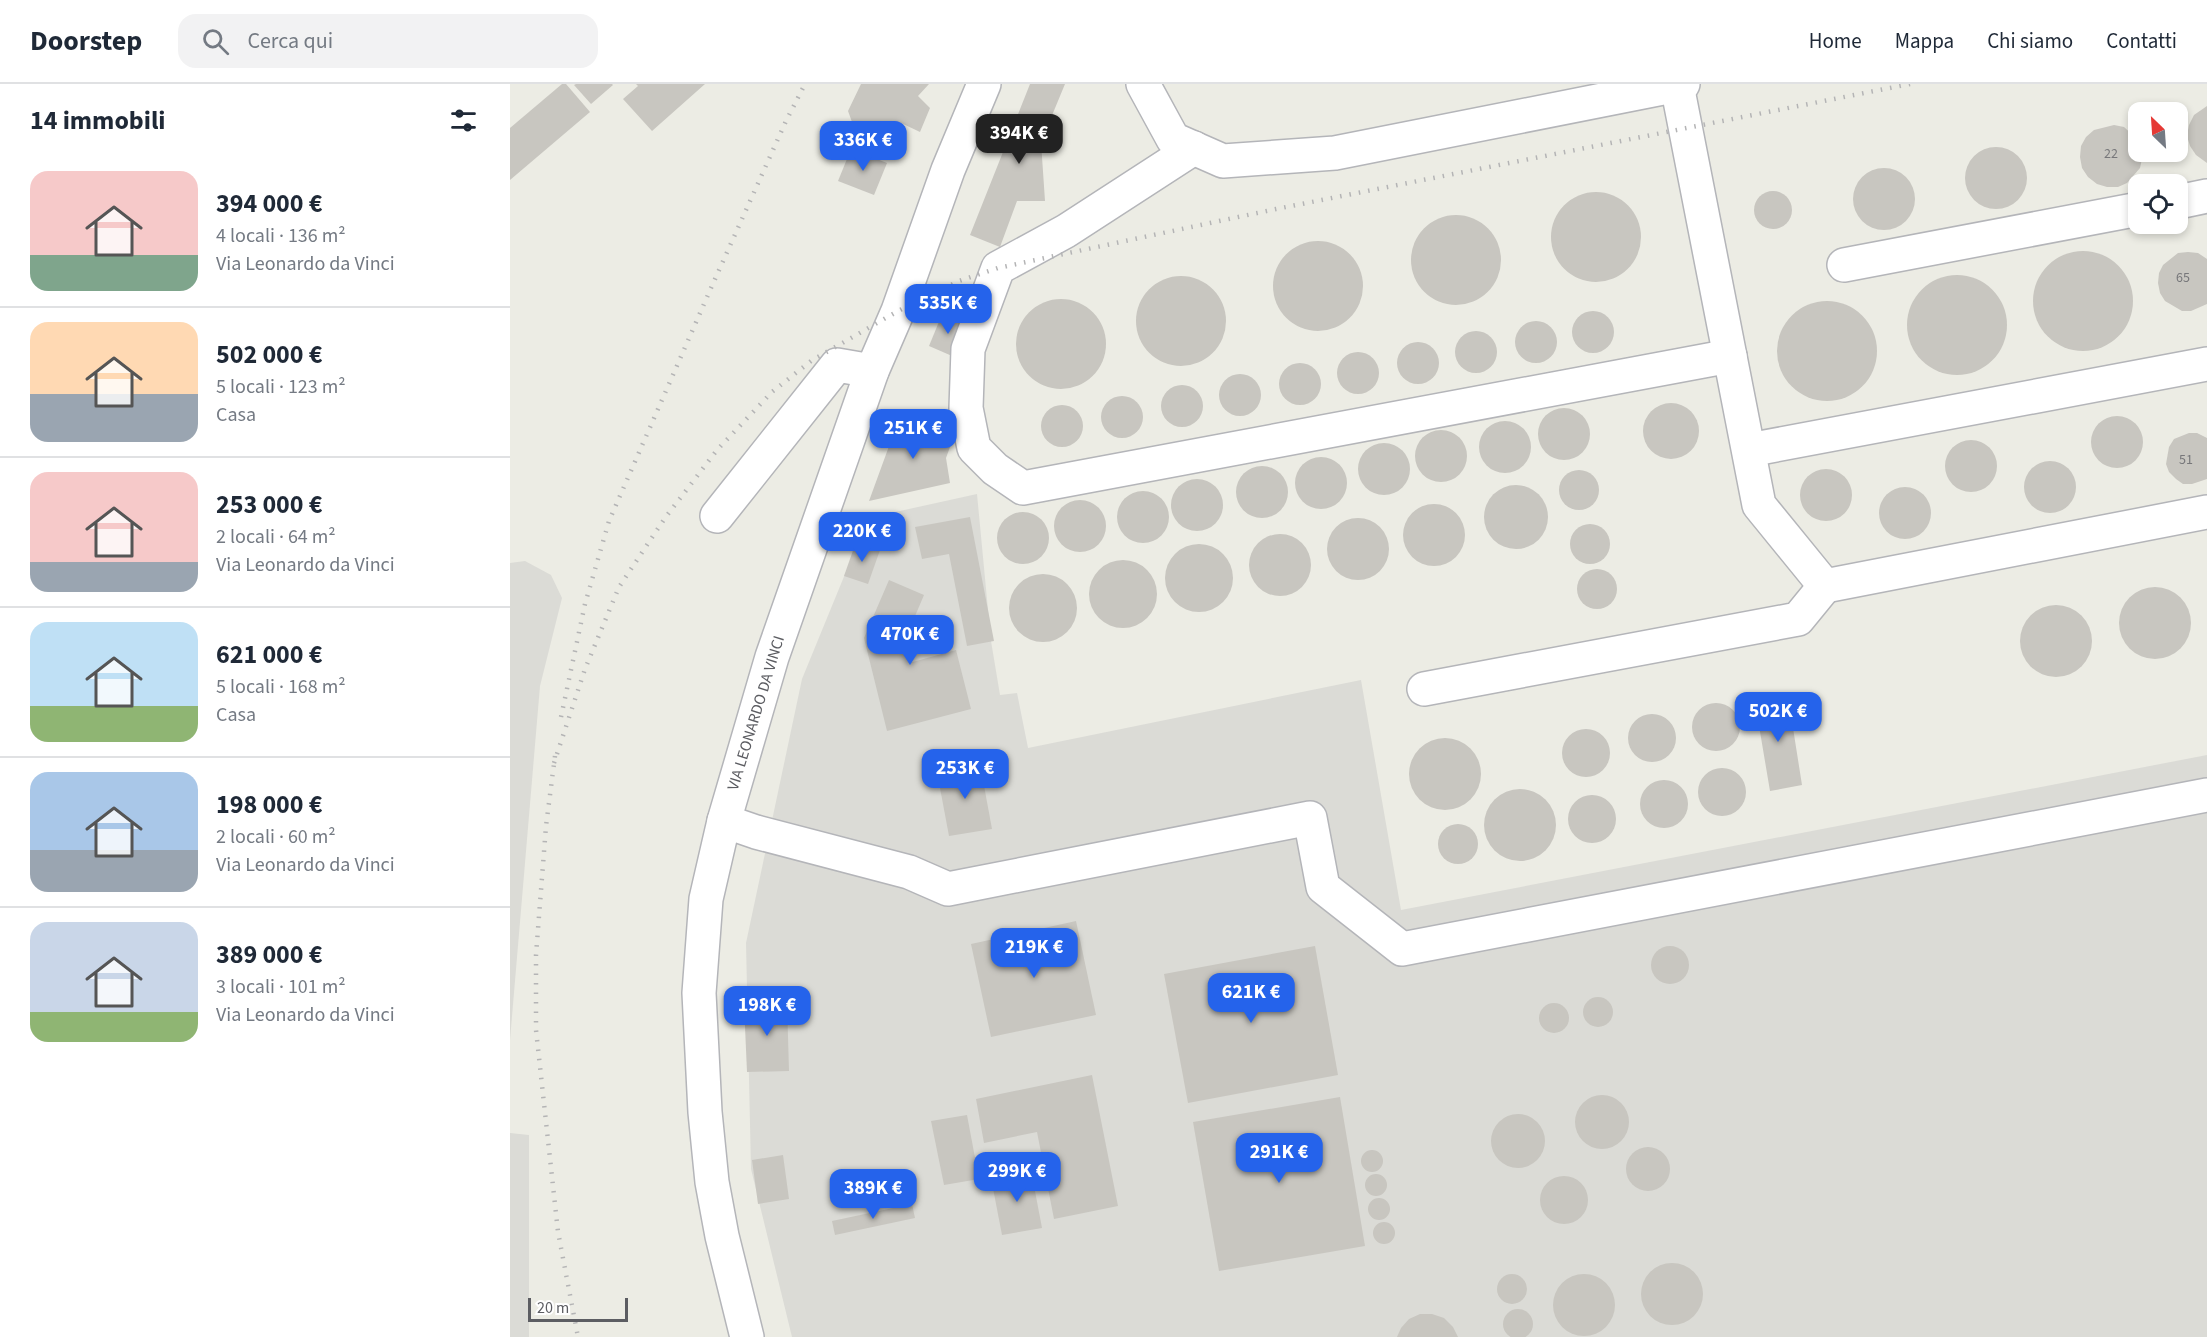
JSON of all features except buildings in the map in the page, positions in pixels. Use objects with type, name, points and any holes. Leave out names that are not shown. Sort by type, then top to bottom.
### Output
[{"type":"street","name":"VIA LEONARDO DA VINCI","points":[[747,1337],[732,1282],[712,1182],[699,993],[706,899],[724,820],[772,657],[872,371],[898,311],[973,99],[984,84]]},
{"type":"street","points":[[1143,84],[1173,139],[1223,161],[1335,153],[1680,85],[1759,505],[1825,586]]},
{"type":"street","points":[[1194,148],[1066,231],[998,268],[968,350],[966,408],[974,448],[995,469],[1023,488],[1730,356]]},
{"type":"street","points":[[2188,200],[2207,196]]},
{"type":"street","points":[[1844,266],[2128,211]]},
{"type":"street","points":[[717,516],[837,364],[872,371]]},
{"type":"street","points":[[1749,450],[2207,364]]},
{"type":"street","points":[[1424,689],[1798,619],[1825,586],[2207,512]]},
{"type":"street","points":[[724,820],[756,832],[909,872],[948,889],[1310,818],[1323,887],[1402,949],[2207,795]]},
{"type":"shaded area","points":[[977,494],[991,641],[1000,695],[1017,693],[1028,748],[1361,680],[1401,910],[2207,755],[2207,1337],[792,1337],[751,1169],[746,943],[802,679],[868,518]]},
{"type":"shaded area","points":[[525,561],[551,575],[562,598],[540,686],[510,1040],[510,563]]},
{"type":"shaded area","points":[[510,1133],[529,1135],[529,1337],[510,1337]]},
{"type":"railway","points":[[561,717],[585,604],[609,521],[711,288],[805,84]]},
{"type":"railway","points":[[554,763],[585,669],[619,587],[665,518],[717,450],[772,392],[811,361],[898,311],[959,281],[998,268],[1276,209],[1910,84]]},
{"type":"railway","points":[[555,756],[546,826],[536,955],[536,1030],[558,1232],[578,1337]]}]
